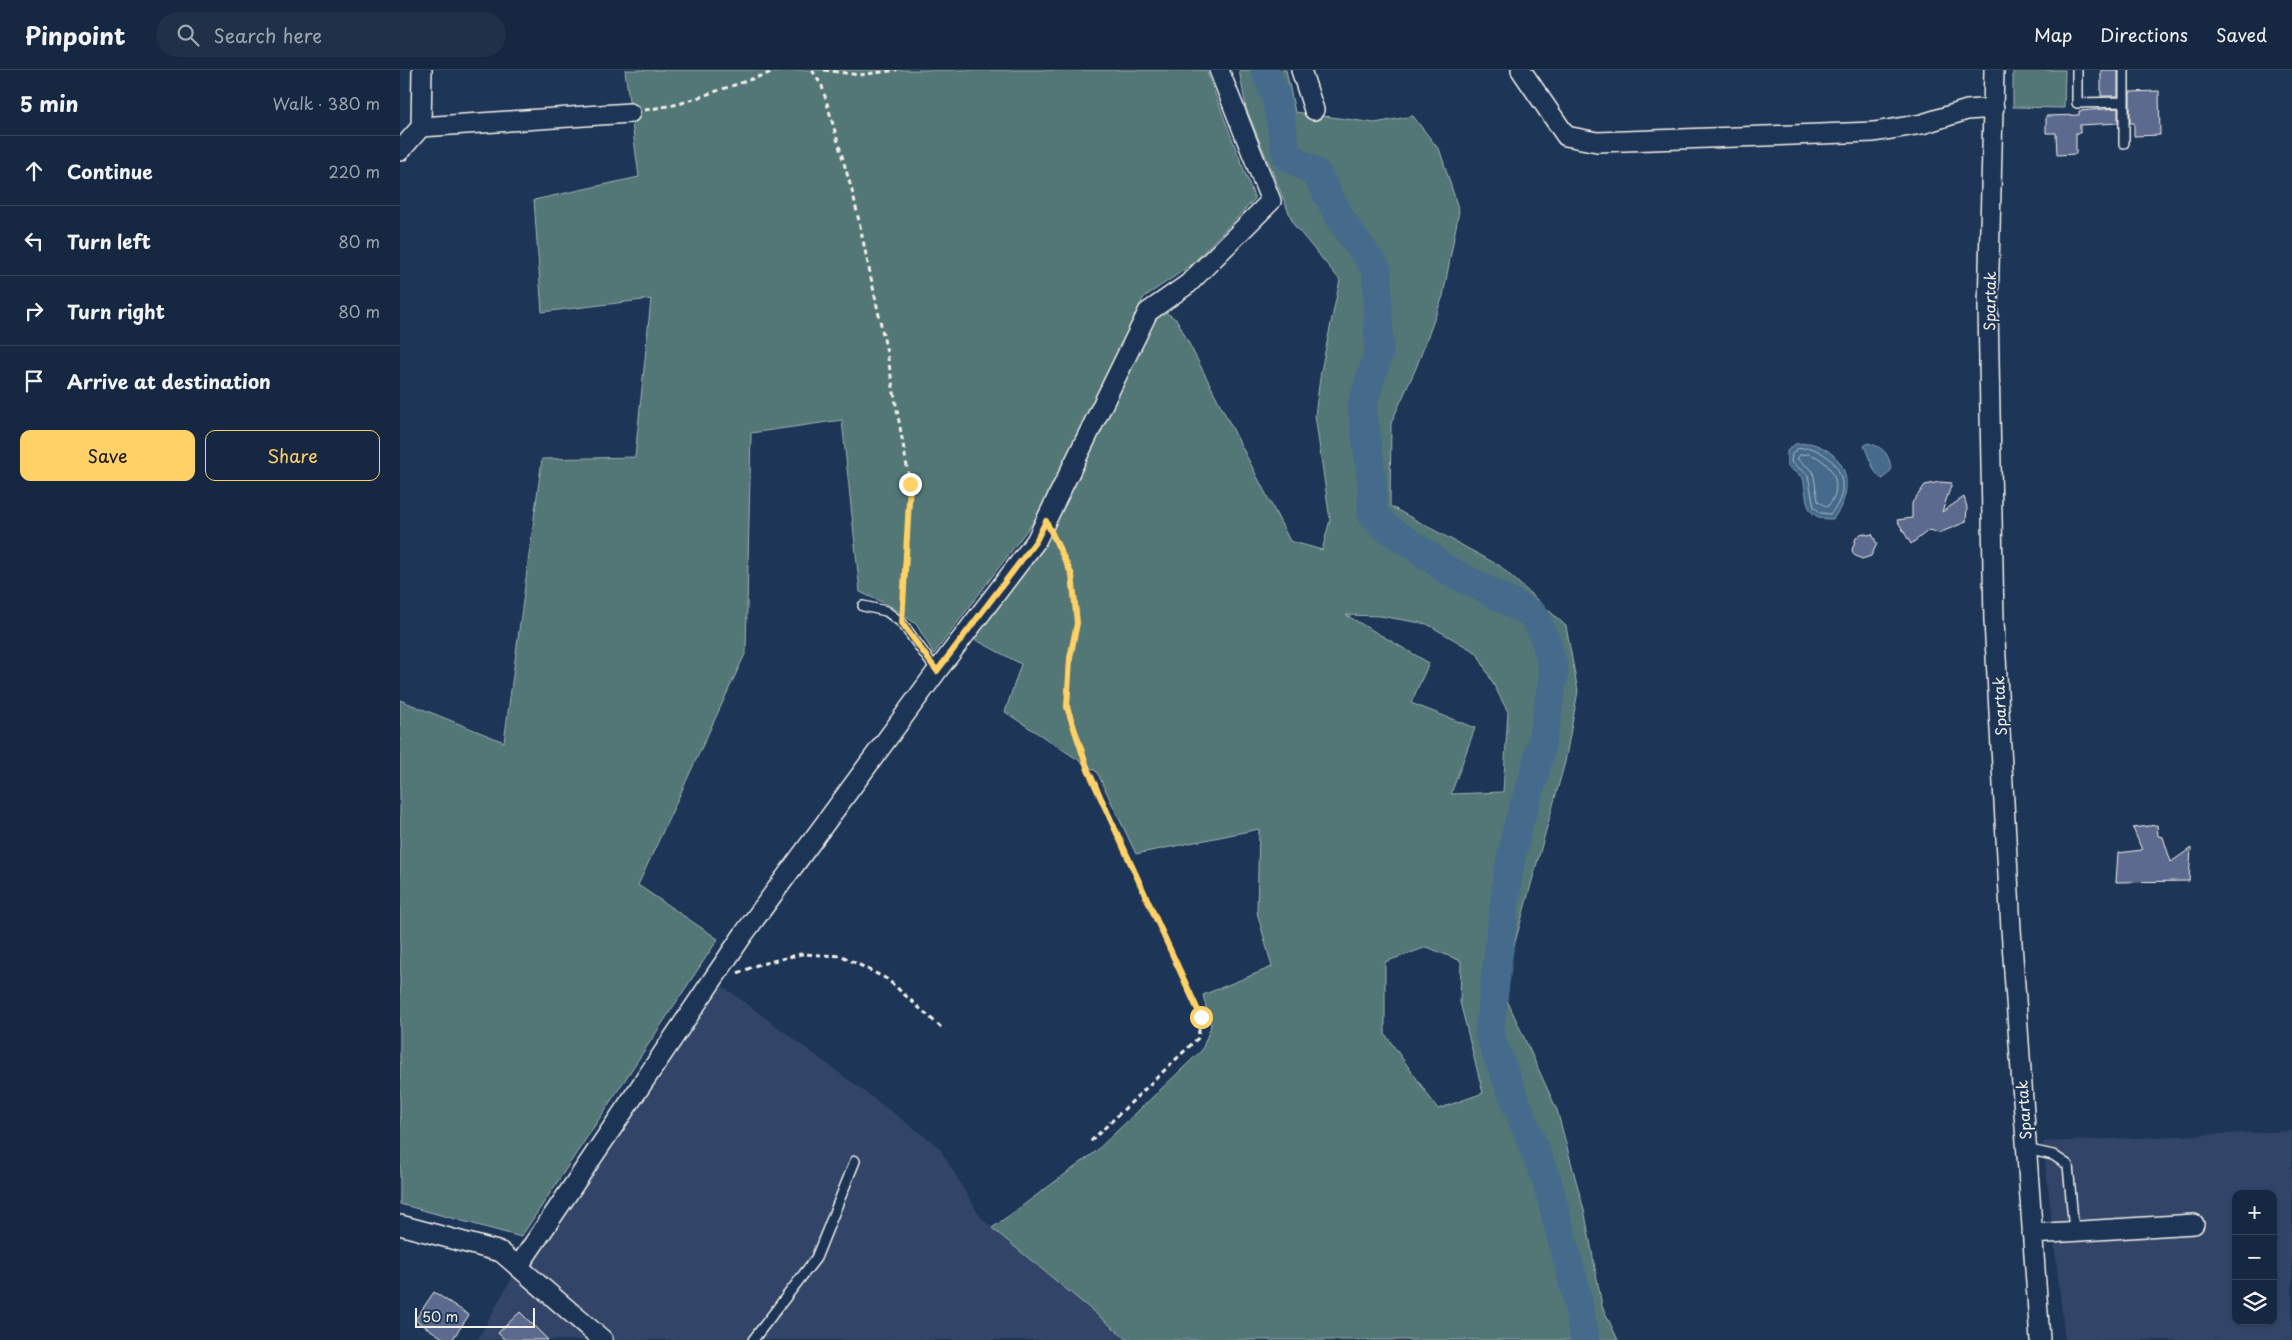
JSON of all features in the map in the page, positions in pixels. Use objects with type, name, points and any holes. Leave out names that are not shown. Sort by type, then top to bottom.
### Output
[{"type":"street","points":[[400,150],[421,127],[422,70]]},
{"type":"street","points":[[518,1267],[742,935],[937,671],[1036,541],[1148,312],[1188,284],[1272,201],[1219,70]]},
{"type":"street","points":[[1301,70],[1314,110]]},
{"type":"street","points":[[1521,70],[1566,136],[1597,142],[1874,132],[1922,124],[1966,110],[1994,108]]},
{"type":"street","name":"Spartak","points":[[1994,70],[1988,308],[1994,621],[2026,1149],[2040,1340]]},
{"type":"street","points":[[421,127],[630,113]]},
{"type":"street","points":[[2032,1234],[2194,1224]]},
{"type":"street","points":[[400,1225],[500,1252],[603,1340]]},
{"type":"lane","points":[[2076,70],[2077,103],[2124,102]]},
{"type":"lane","points":[[2124,70],[2124,142]]},
{"type":"lane","points":[[862,606],[886,611],[902,623],[937,671]]},
{"type":"lane","points":[[2026,1149],[2053,1155],[2068,1165],[2074,1231]]},
{"type":"lane","points":[[753,1340],[816,1258],[855,1161]]},
{"type":"path","points":[[630,113],[679,104],[778,70]]},
{"type":"path","points":[[812,70],[822,86],[854,198],[887,353],[910,484],[902,623]]},
{"type":"path","points":[[824,70],[859,76],[897,70]]},
{"type":"path","points":[[1046,521],[1072,575],[1077,623],[1070,658],[1067,707],[1088,770],[1201,1017],[1198,1038],[1090,1142]]},
{"type":"path","points":[[713,979],[801,954],[842,956],[886,979],[944,1030]]},
{"type":"shaded area","points":[[713,979],[939,1147],[981,1218],[1128,1340],[477,1340],[518,1267]]},
{"type":"shaded area","points":[[2292,1131],[2292,1340],[2065,1340],[2043,1142]]},
{"type":"green space","points":[[625,70],[1206,70],[1255,199],[1190,266],[1144,297],[1036,518],[934,654],[916,624],[892,607],[860,592],[842,420],[751,433],[746,652],[638,885],[718,939],[521,1237],[400,1204],[400,700],[504,742],[542,459],[635,457],[651,299],[542,312],[534,200],[639,177]]},
{"type":"green space","points":[[1239,70],[1286,70],[1295,112],[1375,123],[1413,116],[1440,151],[1459,211],[1443,296],[1416,368],[1391,423],[1390,506],[1500,566],[1566,626],[1578,691],[1565,762],[1502,989],[1557,1110],[1585,1214],[1602,1306],[1618,1340],[1128,1340],[992,1228],[1094,1153],[1202,1050],[1211,1026],[1203,995],[1272,967],[1257,912],[1259,829],[1136,854],[1097,772],[1005,712],[1021,664],[972,638],[1057,520],[1152,322],[1161,309],[1177,320],[1290,541],[1322,550],[1330,520],[1315,415],[1321,371],[1340,280],[1294,225],[1246,108]],"holes":[[[1346,615],[1380,616],[1427,624],[1477,653],[1508,712],[1503,792],[1451,794],[1475,728],[1411,703],[1429,663]],[[1427,947],[1461,961],[1460,1002],[1483,1093],[1438,1109],[1385,1034],[1385,962]]]},
{"type":"green space","points":[[2013,70],[2065,70],[2064,108],[2013,107]]},
{"type":"water","points":[[1810,443],[1823,448],[1833,455],[1845,473],[1845,495],[1833,519],[1816,516],[1812,512],[1807,500],[1803,478],[1787,466],[1787,451],[1795,444]]},
{"type":"water","points":[[1868,443],[1882,449],[1887,455],[1891,470],[1883,479],[1874,470],[1864,446]]},
{"type":"building","points":[[2101,70],[2118,70],[2118,96],[2101,96]]},
{"type":"building","points":[[2159,91],[2160,135],[2134,136],[2134,123],[2130,123],[2130,92]]},
{"type":"building","points":[[2118,108],[2118,123],[2080,125],[2080,133],[2076,133],[2076,154],[2057,155],[2056,133],[2046,133],[2046,116],[2079,115],[2079,111]]},
{"type":"building","points":[[1940,482],[1952,483],[1942,512],[1964,497],[1967,507],[1966,522],[1939,533],[1929,530],[1911,544],[1897,520],[1912,518],[1912,503],[1925,485]]},
{"type":"building","points":[[1862,533],[1872,534],[1877,544],[1871,556],[1862,559],[1854,555],[1852,550],[1856,538]]},
{"type":"building","points":[[2157,825],[2158,836],[2163,837],[2171,862],[2191,848],[2189,881],[2116,882],[2118,853],[2142,850],[2133,828]]},
{"type":"building","points":[[434,1292],[469,1315],[452,1340],[446,1340],[415,1320]]},
{"type":"building","points":[[520,1312],[548,1340],[505,1340],[498,1333]]},
{"type":"waterway","points":[[1265,70],[1276,97],[1287,156],[1316,173],[1345,226],[1377,270],[1379,352],[1362,405],[1372,483],[1372,513],[1387,528],[1444,568],[1534,615],[1546,641],[1554,671],[1546,722],[1534,776],[1518,825],[1508,874],[1489,1034],[1547,1181],[1576,1292],[1585,1340]]},
{"type":"route","points":[[910,484],[902,623],[937,671],[998,594],[1036,541],[1046,521],[1072,575],[1077,623],[1070,658],[1067,707],[1088,770],[1201,1017]]}]
